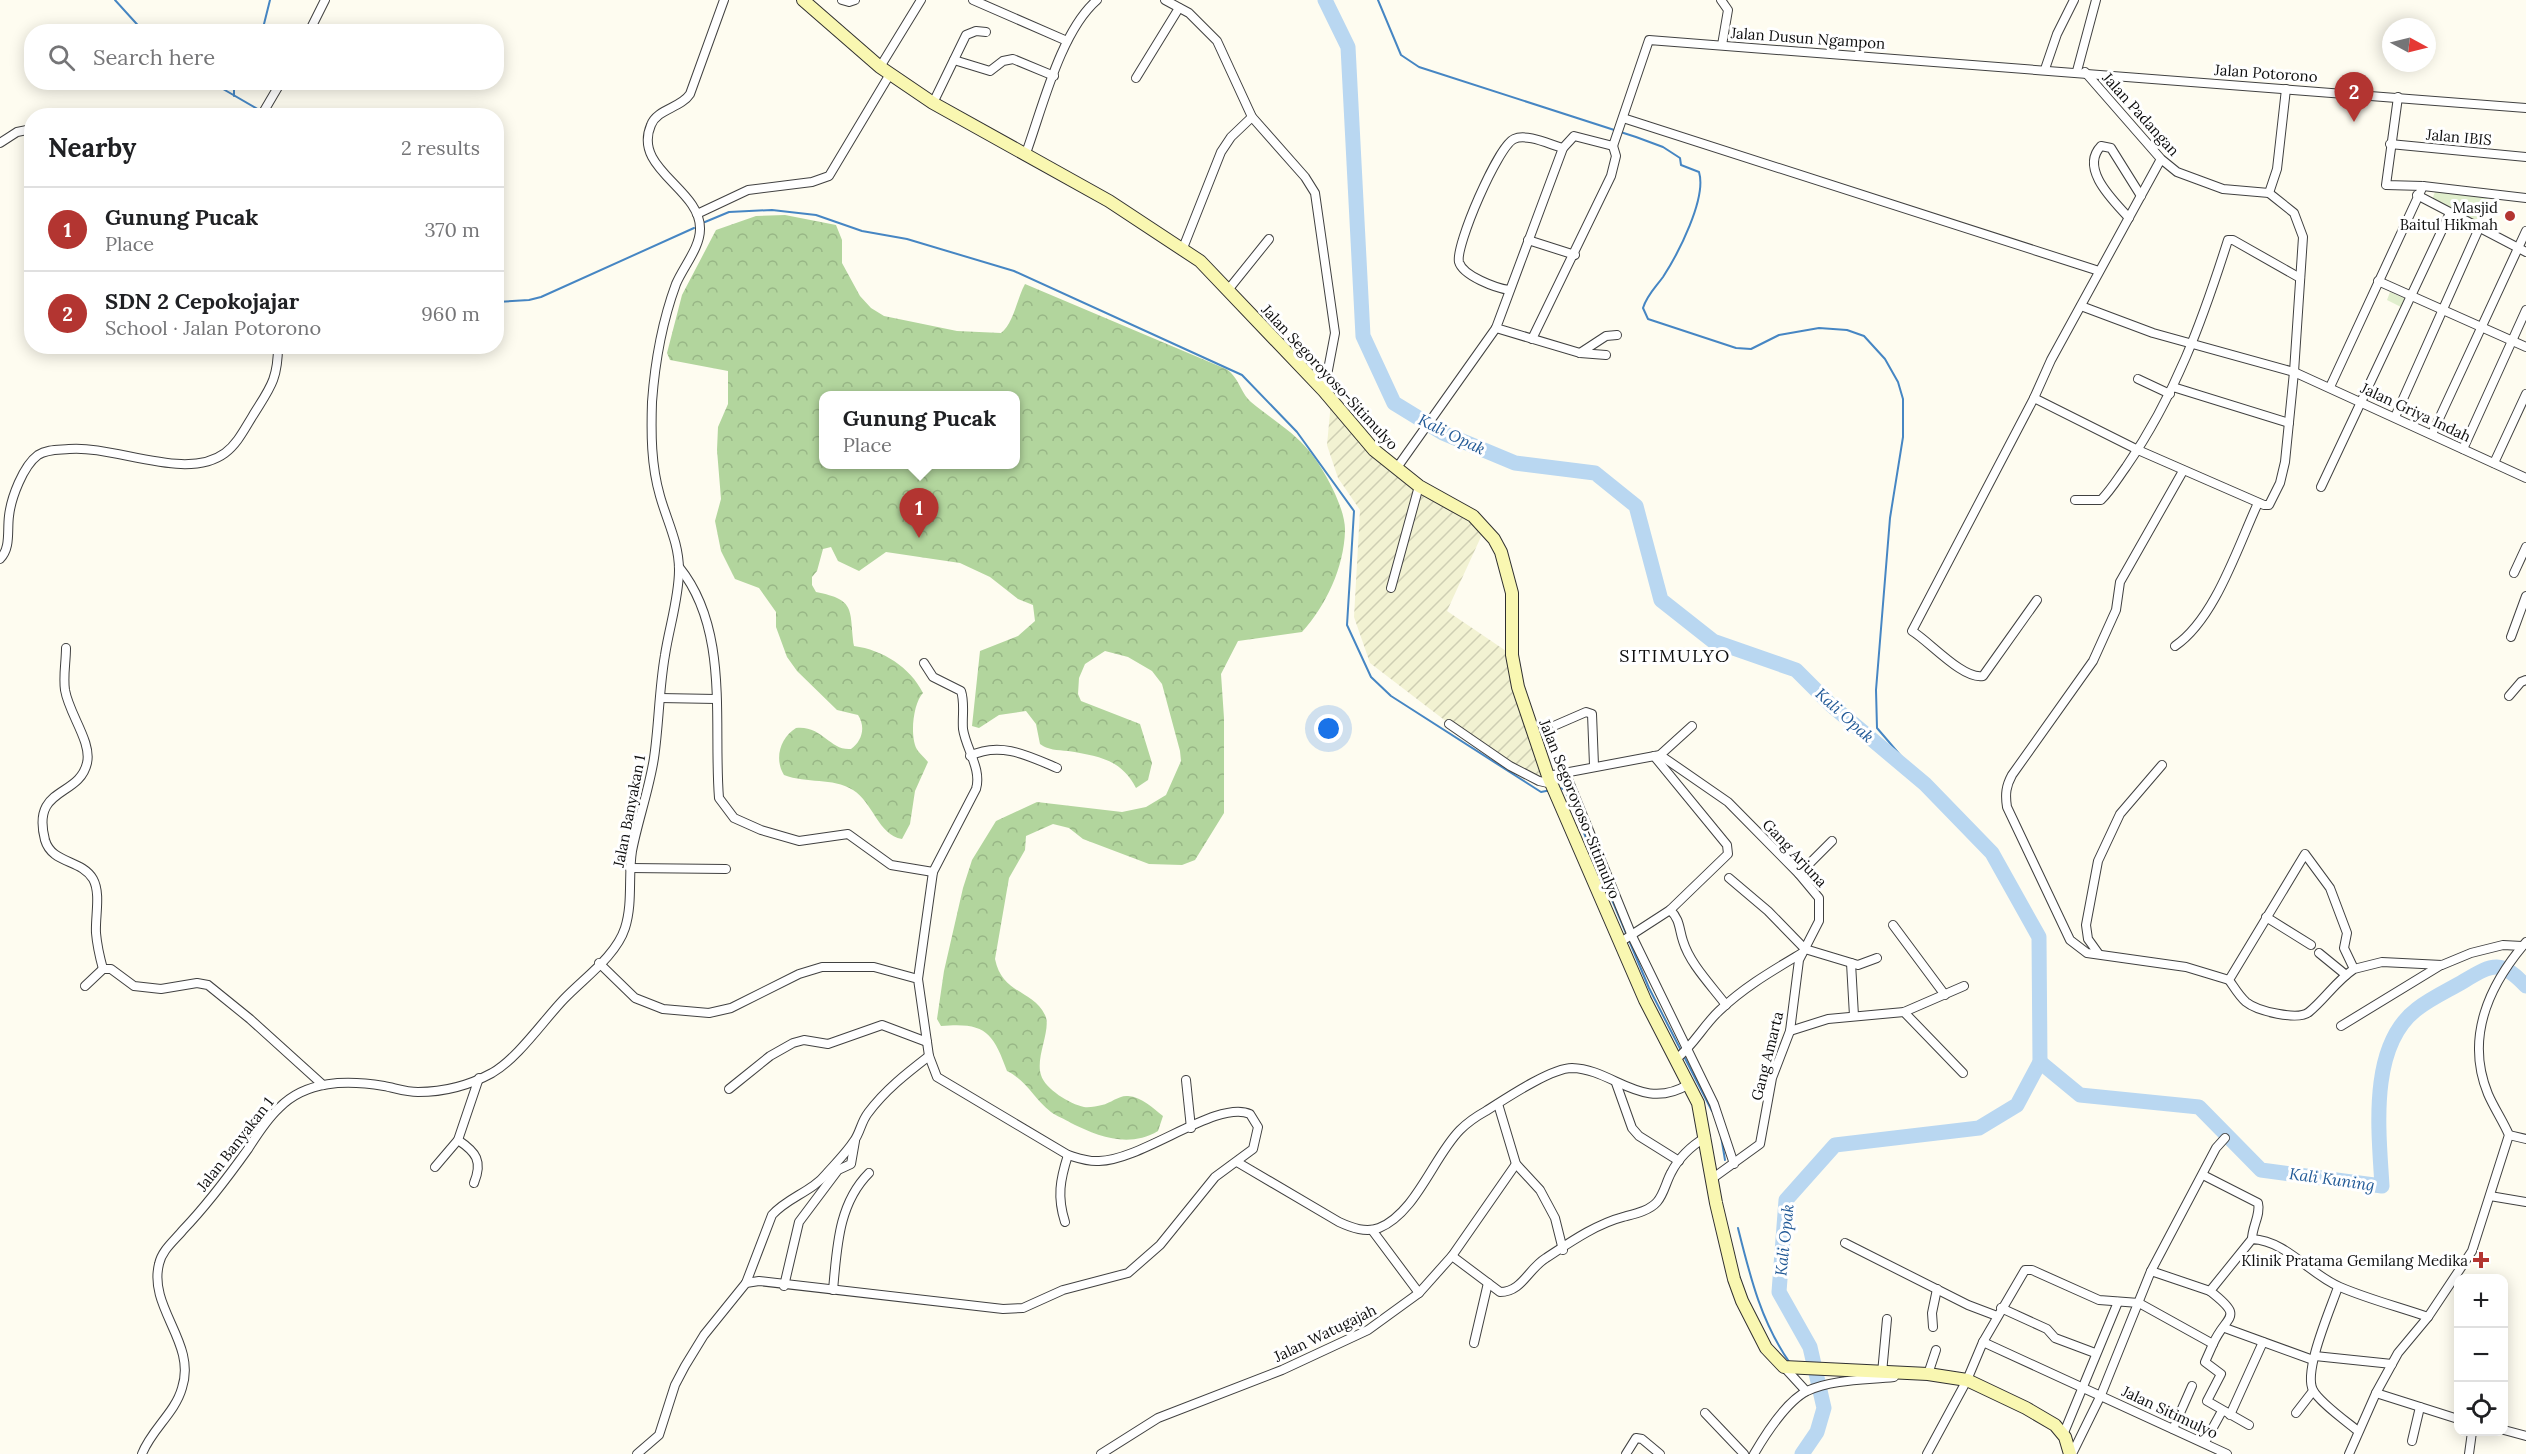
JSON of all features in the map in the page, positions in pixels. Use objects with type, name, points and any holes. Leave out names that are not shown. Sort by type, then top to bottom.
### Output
[{"type":"main road","name":"Jalan Segoroyoso-Sitimulyo","points":[[803,0],[885,70],[933,103],[1109,201],[1183,248],[1228,290],[1352,425],[1396,469],[1419,486],[1473,516],[1494,539],[1501,552],[1512,593],[1514,672],[1550,780],[1619,943],[1698,1103],[1724,1243],[1742,1301],[1766,1348],[1790,1367]]},
{"type":"main road","points":[[1790,1367],[1844,1377],[1882,1373],[1922,1374],[1967,1380],[2043,1417],[2063,1435],[2071,1454]]},
{"type":"street","points":[[313,24],[325,0]]},
{"type":"street","points":[[724,0],[690,94],[685,101],[658,116],[651,125],[649,138],[655,163],[690,201],[697,214],[740,193],[812,182],[829,176],[921,0]]},
{"type":"street","points":[[842,0],[849,2],[855,0]]},
{"type":"street","points":[[973,0],[1067,41]]},
{"type":"street","points":[[1025,156],[1067,41],[1077,22],[1097,0]]},
{"type":"street","points":[[1164,0],[1189,13],[1217,41],[1251,117],[1305,177],[1315,193],[1335,333],[1324,392]]},
{"type":"street","points":[[1721,0],[1728,10],[1722,45]]},
{"type":"street","points":[[2045,69],[2057,34],[2074,0]]},
{"type":"street","points":[[2081,72],[2096,0]]},
{"type":"street","points":[[1136,78],[1179,8]]},
{"type":"street","points":[[933,103],[966,34],[976,31],[986,32]]},
{"type":"street","name":"Jalan Dusun Ngampon","points":[[1532,339],[1575,255],[1611,176],[1616,156],[1613,146],[1649,40],[2081,72]]},
{"type":"street","points":[[954,60],[990,71],[1003,61],[1012,59],[1054,76]]},
{"type":"street","name":"Jalan Potorono","points":[[2081,72],[2526,108]]},
{"type":"street","name":"Jalan Padangan","points":[[2081,72],[2161,159],[2176,172],[2223,189],[2269,193]]},
{"type":"street","points":[[2034,398],[2183,471],[2258,503],[2269,505],[2280,483],[2289,423],[2303,237],[2294,213],[2286,204],[2269,193],[2278,159],[2286,89]]},
{"type":"street","points":[[266,108],[276,90]]},
{"type":"street","points":[[2398,97],[2386,185],[2391,187],[2423,186],[2526,198]]},
{"type":"street","points":[[1183,248],[1221,152],[1231,137],[1251,117]]},
{"type":"street","points":[[1623,118],[2099,271]]},
{"type":"street","points":[[0,143],[17,132],[24,131]]},
{"type":"street","points":[[1396,469],[1496,328],[1563,148],[1574,136],[1613,146]]},
{"type":"street","points":[[1509,290],[1482,281],[1465,270],[1459,262],[1473,212],[1486,178],[1505,146],[1514,139],[1521,138],[1563,148]]},
{"type":"street","name":"Jalan IBIS","points":[[2390,144],[2526,157]]},
{"type":"street","points":[[2129,218],[2098,181],[2095,157],[2101,146],[2111,148],[2141,196]]},
{"type":"street","points":[[2037,600],[1983,676],[1974,676],[1952,663],[1912,631],[2034,398],[2037,387],[2161,159]]},
{"type":"street","points":[[2330,387],[2423,186]]},
{"type":"street","points":[[2417,195],[2522,249]]},
{"type":"street","points":[[2321,487],[2349,426],[2363,403],[2450,213]]},
{"type":"street","name":"Jalan Banyakan 1","points":[[142,1454],[147,1442],[176,1402],[184,1382],[183,1351],[157,1281],[162,1254],[222,1185],[276,1110],[301,1090],[323,1085],[371,1085],[417,1092],[448,1090],[492,1073],[511,1057],[613,949],[624,930],[628,916],[630,868],[653,761],[679,567],[672,526],[661,500],[655,474],[652,402],[664,319],[677,281],[699,238],[697,214]]},
{"type":"street","points":[[2395,417],[2480,226]]},
{"type":"street","points":[[2432,434],[2481,327],[2522,249],[2526,231]]},
{"type":"street","points":[[1228,290],[1269,239]]},
{"type":"street","points":[[2075,500],[2101,500],[2138,450],[2172,390],[2209,304],[2230,239],[2300,278]]},
{"type":"street","points":[[1528,240],[1575,255]]},
{"type":"street","points":[[2378,281],[2526,347]]},
{"type":"street","name":"Jalan Griya Indah","points":[[2081,306],[2153,333],[2294,372],[2526,478]]},
{"type":"street","points":[[2463,449],[2526,310]]},
{"type":"street","points":[[1496,328],[1580,353],[1606,355]]},
{"type":"street","points":[[1580,353],[1606,336],[1617,335]]},
{"type":"street","points":[[0,559],[7,550],[13,500],[32,461],[39,455],[48,451],[88,447],[193,465],[218,457],[238,439],[276,377],[277,354]]},
{"type":"street","points":[[2138,379],[2289,423]]},
{"type":"street","points":[[2494,463],[2526,394]]},
{"type":"street","points":[[2183,471],[2120,582],[2116,610],[2093,661],[2006,786],[2007,807],[2070,940],[2093,953],[2186,967],[2229,980],[2242,998],[2255,1007],[2299,1016],[2308,1012],[2354,969],[2382,962],[2442,965]]},
{"type":"street","points":[[1391,588],[1419,486]]},
{"type":"street","points":[[2175,646],[2211,604],[2258,503]]},
{"type":"street","points":[[2514,573],[2526,547]]},
{"type":"street","points":[[679,567],[689,579],[704,610],[716,699],[719,798],[734,818],[761,830],[799,841],[848,834],[891,865],[933,872]]},
{"type":"street","points":[[2511,637],[2526,596]]},
{"type":"street","points":[[66,648],[65,688],[75,724],[88,748],[88,759],[80,778],[49,800],[45,807],[45,839],[50,852],[87,872],[96,885],[96,935],[103,969]]},
{"type":"street","points":[[746,1283],[759,1281],[784,1286],[1004,1310],[1023,1308],[1063,1290],[1128,1273],[1160,1245],[1215,1177],[1253,1149],[1257,1138],[1258,1127],[1250,1114],[1235,1110],[1224,1112],[1121,1157],[1100,1161],[1068,1155],[943,1083],[937,1077],[929,1056],[918,979],[933,872],[978,782],[978,772],[970,756],[963,728],[961,691],[933,677],[924,663]]},
{"type":"street","points":[[2509,696],[2521,682],[2526,680]]},
{"type":"street","points":[[660,698],[716,699]]},
{"type":"street","points":[[1556,724],[1586,712],[1592,714],[1594,765]]},
{"type":"street","points":[[1449,724],[1510,766],[1539,781],[1550,780],[1565,772],[1594,765],[1657,755],[1692,726]]},
{"type":"street","points":[[970,756],[987,749],[1019,752],[1057,768]]},
{"type":"street","points":[[1619,943],[1670,910],[1729,852],[1657,755]]},
{"type":"street","name":"Gang Arjuna","points":[[1657,755],[1728,802],[1799,874],[1819,898],[1820,921],[1803,951],[1751,983],[1726,1005],[1687,1050],[1676,1059]]},
{"type":"street","points":[[2093,953],[2086,925],[2098,861],[2120,813],[2162,765]]},
{"type":"street","points":[[1565,772],[1632,936],[1718,1114],[1734,1164]]},
{"type":"street","points":[[1799,874],[1832,841]]},
{"type":"street","points":[[2229,980],[2305,854],[2330,888],[2347,933],[2344,948],[2354,969]]},
{"type":"street","points":[[630,868],[726,869]]},
{"type":"street","points":[[1729,878],[1768,911],[1803,951],[1861,965],[1877,958]]},
{"type":"street","points":[[1670,910],[1677,917],[1682,940],[1692,959],[1726,1005]]},
{"type":"street","points":[[2266,917],[2311,945]]},
{"type":"street","points":[[1893,925],[1945,995]]},
{"type":"street","points":[[2341,1026],[2373,1004],[2442,965],[2471,953],[2503,945],[2524,944]]},
{"type":"street","points":[[2349,1454],[2376,1393],[2392,1364],[2428,1317],[2472,1251],[2509,1135],[2488,1094],[2478,1048],[2480,1026],[2489,998],[2501,975],[2524,944]]},
{"type":"street","name":"Gang Amarta","points":[[1713,1178],[1760,1144],[1772,1078],[1790,1031],[1798,963],[1803,951]]},
{"type":"street","points":[[2319,953],[2346,975]]},
{"type":"street","points":[[599,963],[635,998],[663,1009],[709,1013],[731,1008],[799,974],[822,967],[874,967],[918,979]]},
{"type":"street","points":[[1851,963],[1854,1016]]},
{"type":"street","points":[[85,986],[103,969],[111,969],[134,986],[161,989],[197,983],[208,985],[250,1019],[323,1085]]},
{"type":"street","points":[[1790,1031],[1824,1020],[1904,1012],[1964,986]]},
{"type":"street","points":[[1904,1012],[1963,1073]]},
{"type":"street","points":[[729,1089],[770,1056],[793,1043],[804,1041],[828,1044],[882,1025],[927,1042]]},
{"type":"street","points":[[784,1286],[799,1222],[838,1170],[851,1164],[855,1141],[862,1121],[874,1106],[929,1056]]},
{"type":"street","points":[[1237,1162],[1340,1222],[1358,1229],[1372,1230],[1386,1224],[1407,1205],[1460,1130],[1498,1104],[1559,1071],[1570,1068],[1581,1069],[1648,1093],[1665,1094],[1689,1084]]},
{"type":"street","points":[[435,1167],[458,1140],[479,1078]]},
{"type":"street","points":[[1186,1080],[1191,1128]]},
{"type":"street","points":[[1616,1083],[1632,1128],[1639,1136],[1679,1161]]},
{"type":"street","points":[[1498,1104],[1516,1164],[1540,1190],[1550,1209],[1563,1250]]},
{"type":"street","points":[[2509,1135],[2526,1139]]},
{"type":"street","points":[[1452,1256],[1500,1292],[1509,1292],[1518,1287],[1536,1264],[1563,1250],[1597,1227],[1649,1209],[1657,1202],[1679,1161],[1694,1144],[1706,1137]]},
{"type":"street","points":[[2063,1435],[2095,1353],[2151,1271],[2216,1148],[2225,1138]]},
{"type":"street","points":[[458,1140],[476,1154],[479,1163],[474,1183]]},
{"type":"street","points":[[637,1454],[659,1435],[675,1385],[685,1365],[704,1335],[746,1283],[772,1215],[789,1200],[814,1186],[855,1141]]},
{"type":"street","points":[[1065,1222],[1059,1203],[1059,1188],[1068,1155]]},
{"type":"street","name":"Jalan Watugajah","points":[[1101,1454],[1158,1418],[1341,1344],[1383,1321],[1419,1293],[1452,1256],[1516,1164]]},
{"type":"street","points":[[833,1290],[846,1208],[857,1185],[869,1173]]},
{"type":"street","points":[[2203,1175],[2258,1203],[2260,1207],[2253,1225],[2252,1239],[2210,1291]]},
{"type":"street","points":[[2490,1196],[2526,1202]]},
{"type":"street","points":[[1372,1230],[1419,1293]]},
{"type":"street","points":[[2252,1239],[2265,1240],[2295,1257],[2338,1287],[2428,1317]]},
{"type":"street","points":[[1845,1243],[1936,1289],[2048,1329],[2055,1338],[2095,1353]]},
{"type":"street","points":[[1927,1454],[1967,1380],[1999,1312],[2022,1272],[2028,1269],[2099,1300],[2129,1302],[2213,1344]]},
{"type":"street","points":[[2151,1271],[2210,1291],[2229,1306],[2230,1316],[2225,1328],[2213,1344],[2205,1362],[2222,1374],[2207,1401],[2249,1425]]},
{"type":"street","points":[[1473,1343],[1488,1283]]},
{"type":"street","points":[[2338,1287],[2314,1358],[2311,1381],[2313,1391],[2358,1431]]},
{"type":"street","points":[[1933,1327],[1932,1313],[1936,1289]]},
{"type":"street","name":"Jalan Sitimulyo","points":[[2071,1454],[2101,1395],[2129,1302]]},
{"type":"street","points":[[1882,1373],[1887,1319]]},
{"type":"street","points":[[2225,1328],[2314,1358],[2392,1364]]},
{"type":"street","name":"Jalan Sitimulyo","points":[[1983,1342],[2208,1443],[2227,1454]]},
{"type":"street","points":[[2206,1454],[2208,1443],[2263,1342]]},
{"type":"street","points":[[1754,1454],[1767,1431],[1810,1390],[1844,1377],[1922,1374],[1936,1350]]},
{"type":"street","name":"Jalan Segoroyoso-Sitimulyo","points":[[1790,1367],[1810,1390]]},
{"type":"street","points":[[2173,1429],[2192,1386]]},
{"type":"street","points":[[2296,1413],[2313,1391]]},
{"type":"street","points":[[2376,1393],[2454,1418]]},
{"type":"street","points":[[2412,1441],[2420,1407]]},
{"type":"street","points":[[1705,1413],[1744,1454]]},
{"type":"street","points":[[2508,1431],[2526,1436]]},
{"type":"street","points":[[2469,1454],[2471,1436]]},
{"type":"street","points":[[1626,1454],[1636,1438],[1642,1439],[1660,1454]]},
{"type":"green space","points":[[2436,189],[2488,198],[2476,221],[2432,200]]},
{"type":"green space","points":[[785,215],[836,225],[842,240],[842,263],[860,296],[871,308],[884,316],[957,331],[1001,333],[1012,317],[1025,284],[1226,369],[1234,376],[1251,402],[1289,431],[1316,459],[1338,501],[1344,522],[1344,545],[1337,572],[1319,610],[1302,632],[1238,641],[1221,674],[1224,718],[1224,813],[1195,860],[1182,865],[1149,864],[1083,839],[1069,828],[1053,824],[1026,836],[1025,850],[1009,878],[995,959],[1004,979],[1040,1007],[1045,1015],[1047,1021],[1040,1060],[1043,1080],[1059,1095],[1084,1107],[1102,1105],[1125,1096],[1138,1098],[1163,1116],[1158,1131],[1136,1139],[1114,1139],[1092,1133],[1071,1123],[1051,1112],[1020,1080],[1007,1071],[997,1047],[985,1032],[968,1026],[941,1026],[937,1019],[944,971],[963,888],[972,860],[996,821],[1037,802],[1122,812],[1146,807],[1166,795],[1181,761],[1162,684],[1152,671],[1128,657],[1105,651],[1085,664],[1079,678],[1078,694],[1081,701],[1140,724],[1152,763],[1148,780],[1136,788],[1123,771],[1108,760],[1049,749],[1040,744],[1036,724],[1026,711],[999,715],[979,728],[972,726],[980,651],[1018,636],[1035,621],[1033,605],[1018,599],[990,577],[960,563],[886,552],[859,571],[838,561],[831,547],[823,549],[817,571],[812,577],[812,585],[816,592],[829,595],[845,603],[851,615],[854,646],[875,651],[894,661],[911,675],[923,693],[917,705],[913,730],[915,745],[928,762],[915,791],[910,824],[902,839],[894,836],[881,825],[866,802],[853,790],[837,783],[784,775],[779,762],[780,749],[786,737],[796,728],[813,730],[837,746],[851,749],[860,738],[862,724],[858,715],[837,710],[797,671],[787,657],[776,627],[776,612],[759,588],[735,579],[721,551],[715,521],[721,499],[717,450],[718,427],[728,404],[728,371],[670,360],[667,353],[682,295],[716,230],[756,216]]},
{"type":"green space","points":[[2390,292],[2406,299],[2401,307],[2387,300]]},
{"type":"green space","points":[[1331,402],[1423,489],[1485,528],[1447,611],[1512,655],[1548,776],[1539,781],[1477,745],[1370,663],[1354,617],[1360,510],[1338,478],[1327,445]]},
{"type":"waterway","points":[[115,0],[137,24]]},
{"type":"waterway","points":[[264,24],[270,0]]},
{"type":"waterway","name":"Kali Opak","points":[[1325,0],[1348,47],[1363,336],[1394,403],[1443,433],[1515,463],[1595,473],[1636,506],[1661,600],[1713,641],[1796,670],[1831,705],[1925,784],[1992,853],[2039,937],[2040,1062],[2017,1105],[1979,1128],[1835,1145],[1786,1200],[1779,1292],[1810,1347],[1824,1408],[1817,1432],[1802,1454]]},
{"type":"waterway","points":[[1378,0],[1401,55],[1419,67],[1663,147],[1680,158],[1681,165],[1699,172],[1699,196],[1690,226],[1676,255],[1645,303],[1643,308],[1648,319],[1736,348],[1751,349],[1779,335],[1819,328],[1847,330],[1864,336],[1885,359],[1898,382],[1903,399],[1903,437],[1890,518],[1876,690],[1877,728],[1925,784]]},
{"type":"waterway","points":[[225,90],[256,108]]},
{"type":"waterway","points":[[234,90],[234,96]]},
{"type":"waterway","points":[[705,222],[729,212],[772,210],[816,215],[862,231],[907,239],[1014,271],[1242,375],[1297,432],[1354,511],[1347,625],[1371,677],[1391,696],[1541,792],[1551,790]]},
{"type":"waterway","points":[[504,302],[541,297],[694,228]]},
{"type":"waterway","points":[[1559,788],[1564,789],[1571,802],[1649,988],[1712,1111]]},
{"type":"waterway","name":"Kali Kuning","points":[[2040,1062],[2080,1095],[2199,1107],[2261,1170],[2382,1186],[2379,1141],[2380,1092],[2390,1045],[2401,1025],[2428,1001],[2490,968],[2503,968],[2526,986]]},
{"type":"waterway","points":[[1721,1136],[1725,1160]]},
{"type":"waterway","points":[[1738,1228],[1764,1315],[1790,1363]]},
{"type":"place","name":"SDN 2 Cepokojajar","points":[[2354,122]]},
{"type":"place","name":"Masjid Baitul Hikmah","points":[[2510,216]]},
{"type":"place","name":"Gunung Pucak","points":[[919,538]]},
{"type":"place","name":"Klinik Pratama Gemilang Medika","points":[[2481,1260]]},
{"type":"district","name":"SITIMULYO","points":[[1675,655]]}]
